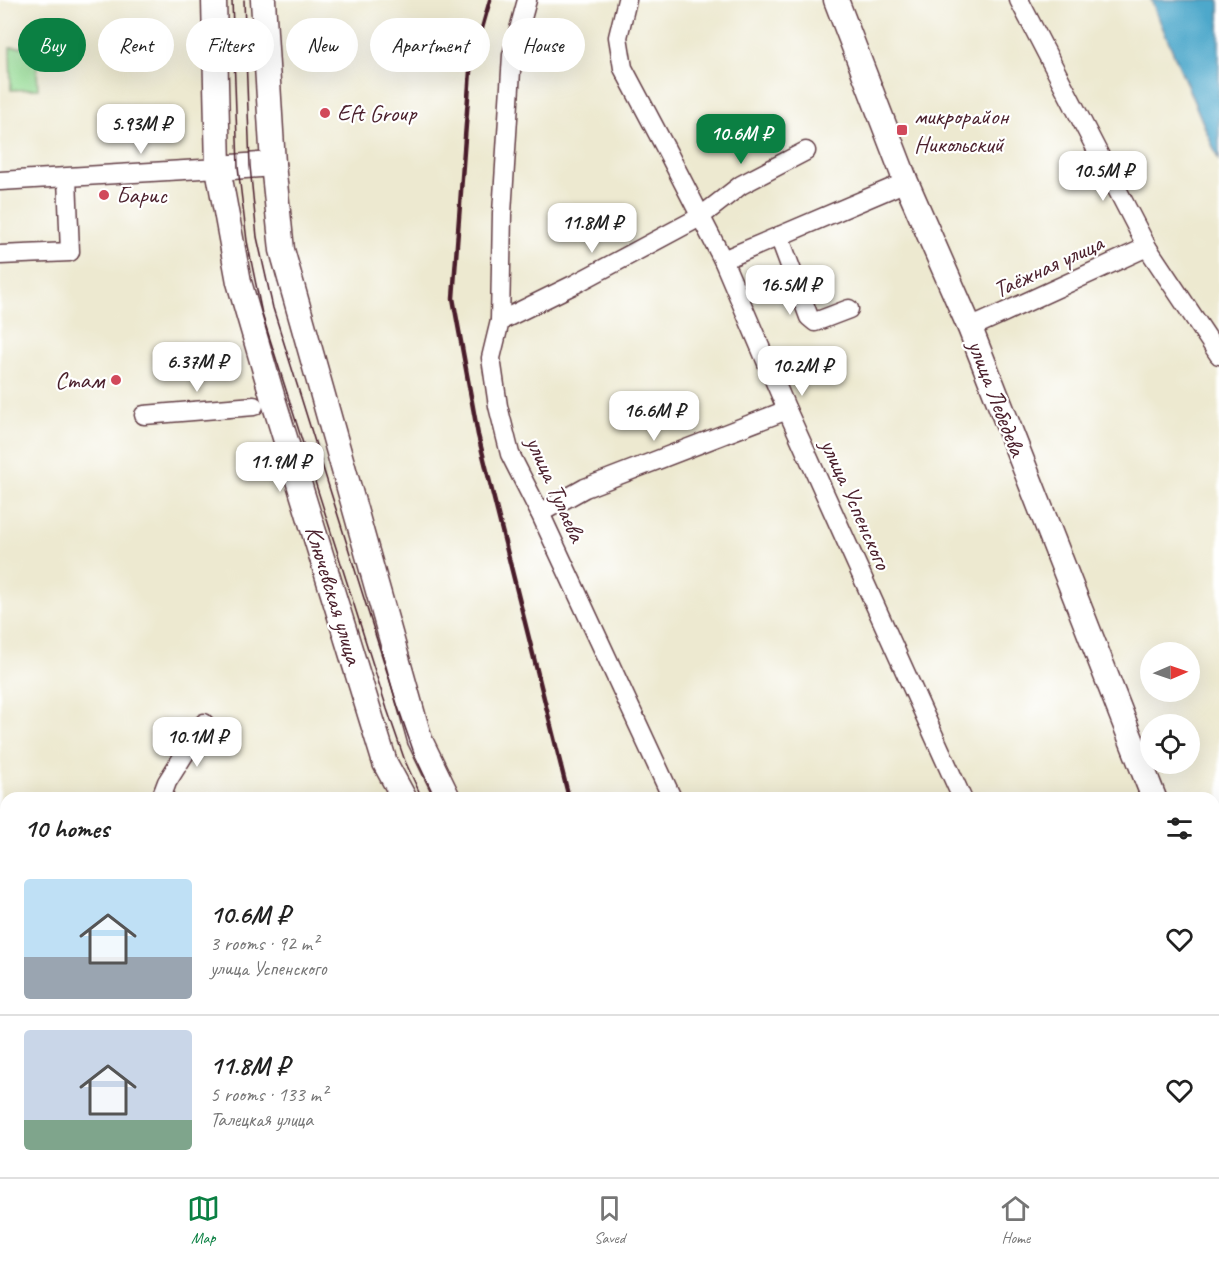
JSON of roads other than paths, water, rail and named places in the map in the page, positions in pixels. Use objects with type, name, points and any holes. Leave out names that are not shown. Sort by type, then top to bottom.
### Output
[{"type":"main road","name":"Ключевская улица","points":[[214,0],[218,168],[239,282],[385,763],[401,792]]},
{"type":"main road","name":"Ключевская улица","points":[[263,0],[273,164],[282,250],[420,740],[445,792]]},
{"type":"main road","name":"улица Лебедева","points":[[836,0],[906,182],[970,328],[1152,792]]},
{"type":"main road","points":[[218,168],[273,164]]},
{"type":"street","name":"улица Тулаева","points":[[526,0],[512,55],[502,213],[500,321],[491,358],[498,406],[510,454],[540,513],[669,792]]},
{"type":"street","name":"улица Успенского","points":[[627,0],[618,37],[623,68],[723,260],[959,792]]},
{"type":"street","name":"Таёжная улица","points":[[1019,0],[1147,247],[1219,355]]},
{"type":"street","points":[[500,321],[700,217],[741,185],[806,151]]},
{"type":"street","points":[[0,181],[218,168]]},
{"type":"street","points":[[0,255],[70,252],[67,178]]},
{"type":"street","points":[[723,260],[906,182]]},
{"type":"street","points":[[779,236],[809,316],[815,322],[849,309]]},
{"type":"street","name":"Таёжная улица","points":[[970,328],[1147,247]]},
{"type":"street","points":[[144,415],[254,406]]},
{"type":"street","points":[[540,513],[585,488],[788,410]]},
{"type":"street","points":[[163,792],[166,782],[204,723]]},
{"type":"water","points":[[1151,0],[1219,0],[1219,161]]},
{"type":"tram line","points":[[232,0],[238,167],[247,241],[262,314],[387,709],[405,761],[419,792]]},
{"type":"tram line","points":[[244,0],[250,166],[257,237],[273,308],[398,707],[415,756],[432,792]]},
{"type":"railway","points":[[490,0],[470,71],[453,298],[478,435],[567,792]]},
{"type":"place","name":"Eft Group","points":[[325,113]]},
{"type":"place","name":"микрорайон Никольский","points":[[902,130]]},
{"type":"place","name":"Барис","points":[[104,195]]},
{"type":"place","name":"Стам","points":[[116,380]]}]
